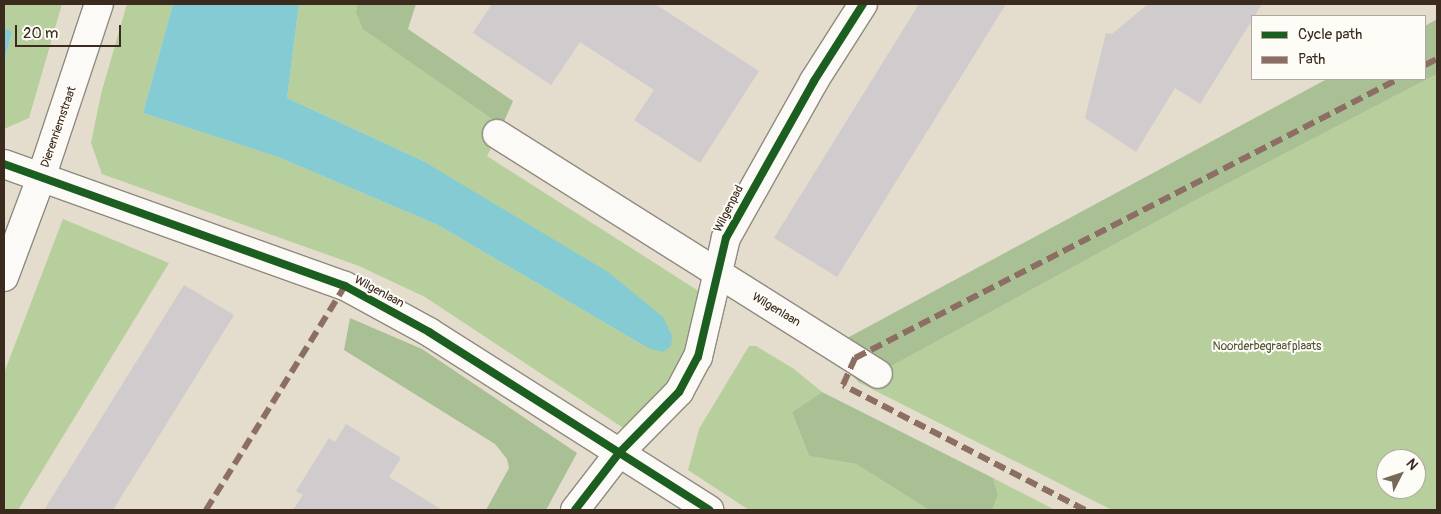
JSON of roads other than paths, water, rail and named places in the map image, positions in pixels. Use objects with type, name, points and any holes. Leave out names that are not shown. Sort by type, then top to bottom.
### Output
[{"type":"street","name":"Dierenriemstraat","points":[[4,276],[41,178],[100,4]]},
{"type":"street","name":"Wilgenpad","points":[[575,510],[620,453],[660,414],[684,383],[698,356],[726,238],[752,186],[863,4]]},
{"type":"street","name":"Wilgenlaan","points":[[497,134],[716,274],[878,374]]},
{"type":"street","name":"Wilgenlaan","points":[[4,164],[345,286],[429,332],[709,510]]},
{"type":"water","points":[[173,4],[299,4],[287,98],[423,161],[608,272],[663,317],[672,336],[671,346],[663,352],[648,348],[438,225],[278,157],[143,113]]},
{"type":"water","points":[[4,27],[12,32],[4,61]]},
{"type":"park label","name":"Noorderbegraafplaats","points":[[1267,347]]}]
